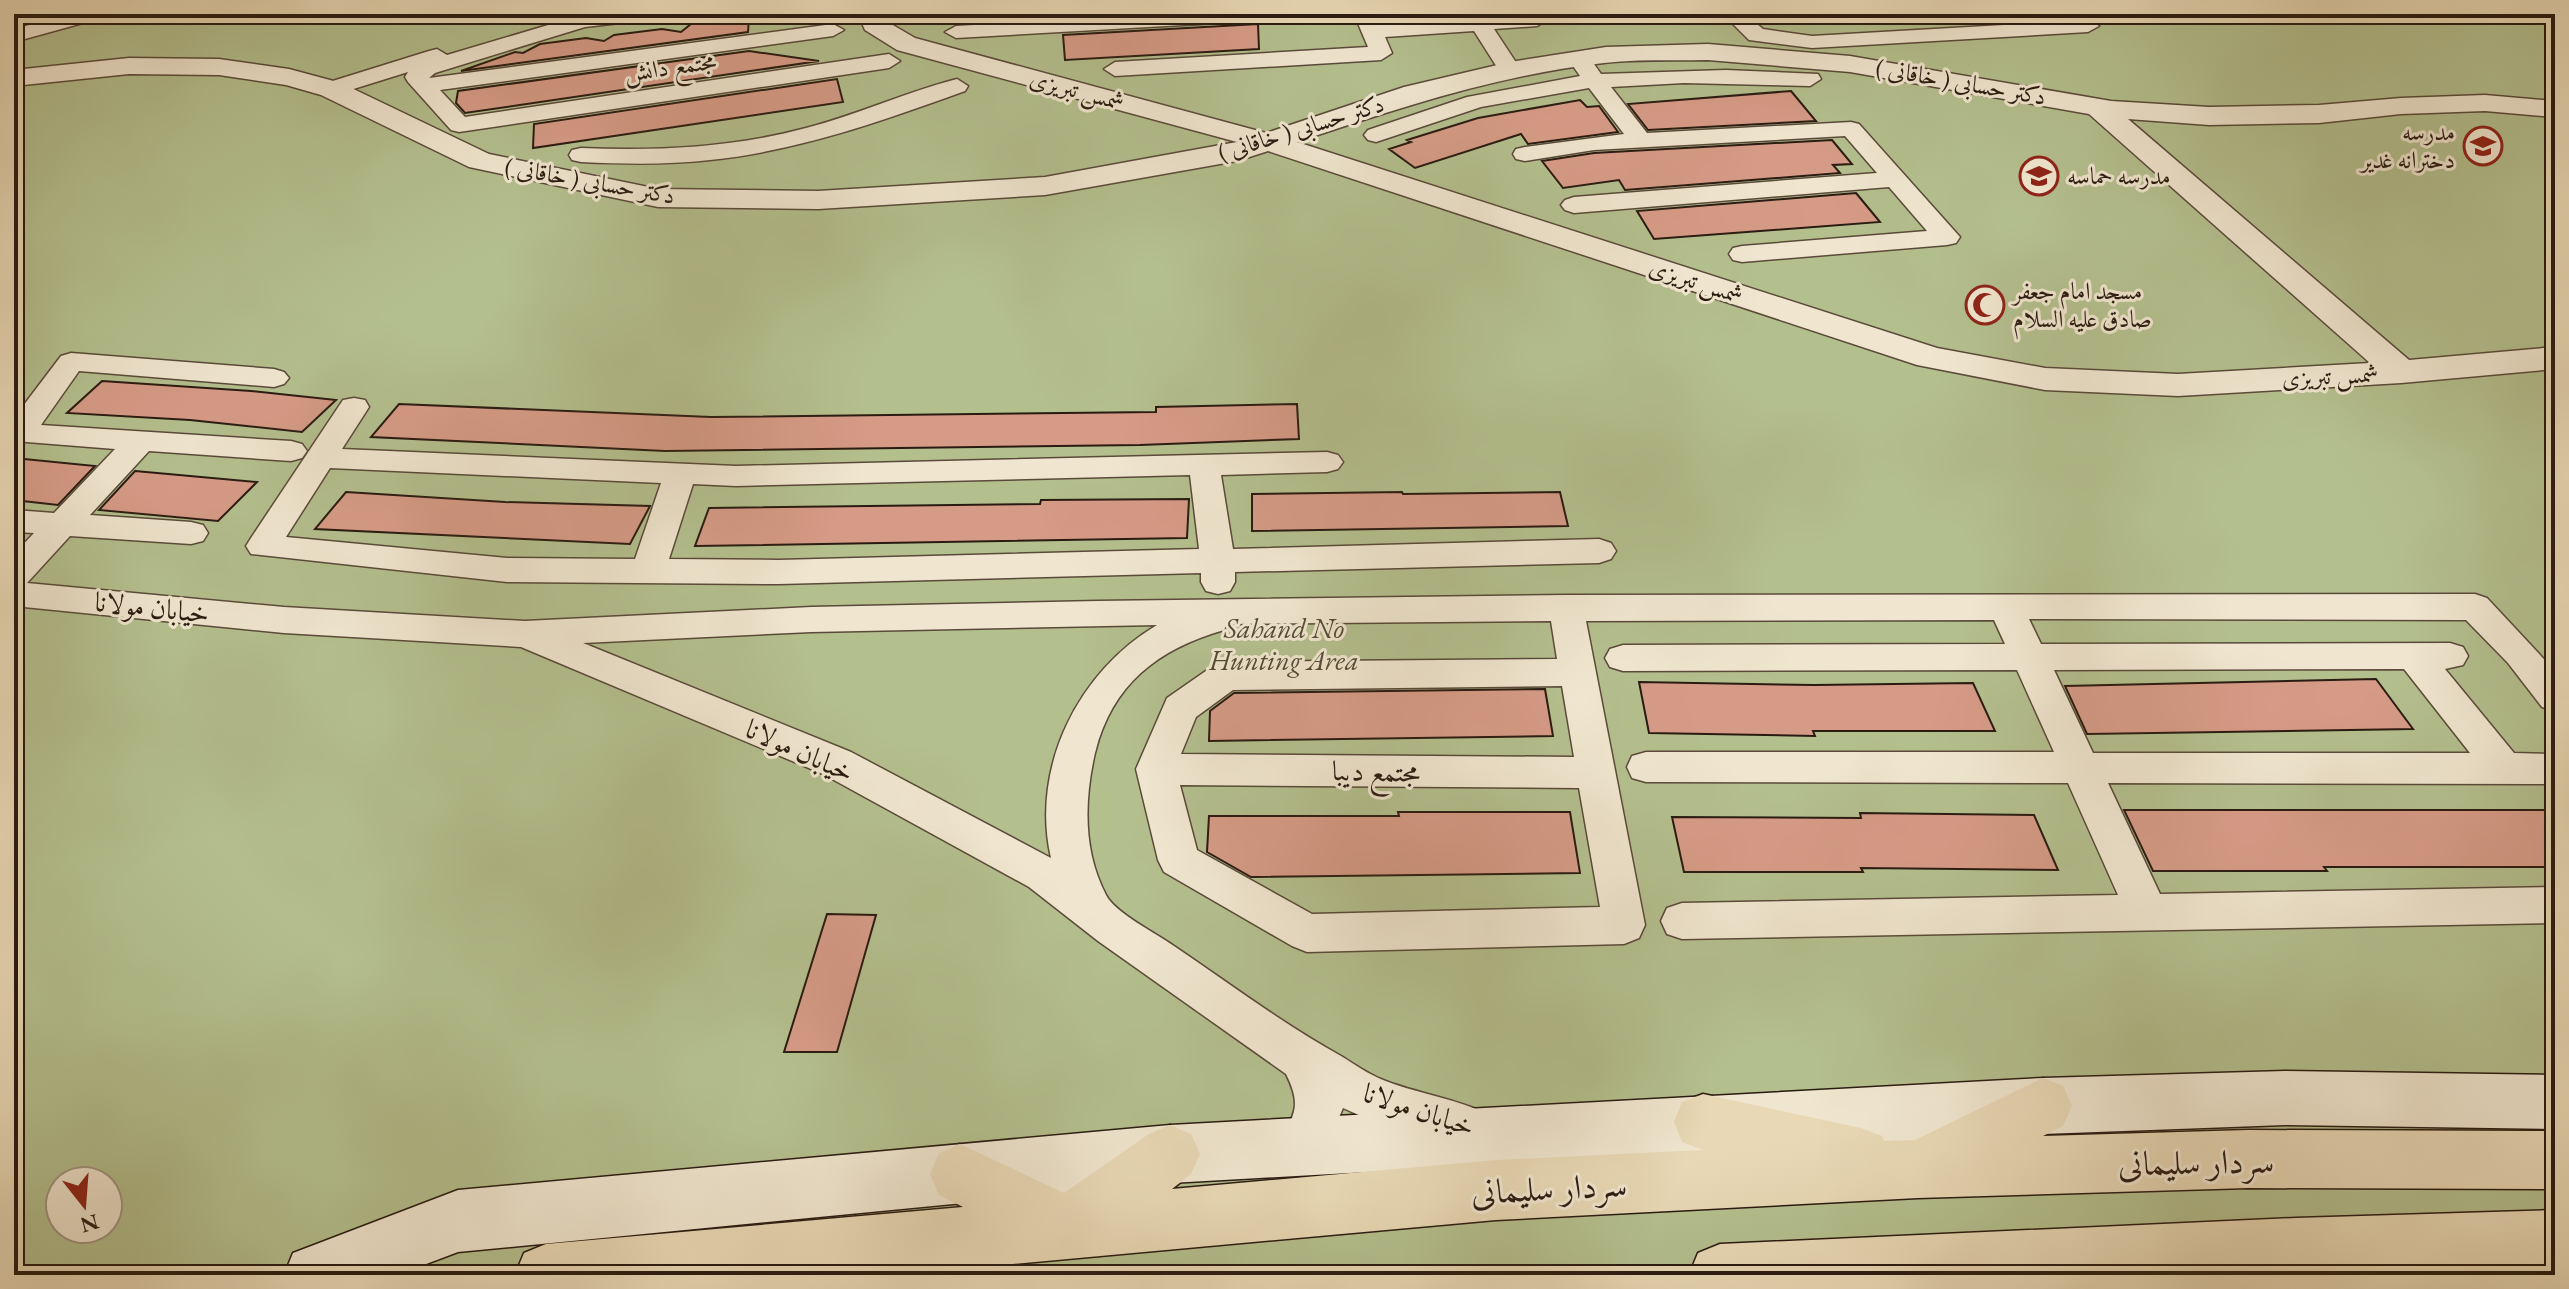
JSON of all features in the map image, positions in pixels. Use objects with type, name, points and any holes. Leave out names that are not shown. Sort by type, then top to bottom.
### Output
[{"type":"main road","points":[[1703,1122],[1918,1169],[2043,1106]]},
{"type":"main road","points":[[960,1174],[1068,1227],[1170,1154]]},
{"type":"main road","name":"سردار سلیمانی","points":[[546,1275],[1496,1190],[1918,1169],[2248,1159],[2555,1160]]},
{"type":"main road","points":[[1720,1275],[2296,1249],[2555,1241]]},
{"type":"street","points":[[18,29],[57,14]]},
{"type":"street","points":[[18,29],[94,14]]},
{"type":"street","points":[[331,89],[579,18],[646,14]]},
{"type":"street","name":"شمس تبریزی","points":[[871,14],[874,25],[906,44],[1268,142],[1930,357],[2045,379],[2178,385],[2401,372],[2555,358]]},
{"type":"street","points":[[956,32],[1273,14]]},
{"type":"street","points":[[1733,14],[1768,47],[2088,26]]},
{"type":"street","points":[[1871,14],[1898,37]]},
{"type":"street","points":[[422,86],[416,77],[427,68],[579,18]]},
{"type":"street","points":[[1115,69],[1381,53],[1368,23],[1481,25],[1537,20]]},
{"type":"street","points":[[1481,25],[1510,70]]},
{"type":"street","name":"مجتمع دانش","points":[[843,33],[896,63],[459,125],[422,86],[843,33]]},
{"type":"street","name":"دکتر حسابی ( خاقانی )","points":[[14,78],[129,66],[219,67],[289,77],[331,89],[480,161],[658,198],[818,200],[1045,186],[1237,152],[1414,93],[1510,70],[1606,55],[1768,47],[2098,107],[2209,116],[2319,114],[2401,106],[2485,103],[2555,109]]},
{"type":"street","points":[[1578,59],[1640,140]]},
{"type":"street","points":[[1376,135],[1476,102],[1563,85],[1722,75],[1810,79]]},
{"type":"street","points":[[581,155],[637,157],[728,151],[805,136],[882,114],[957,86],[930,76]]},
{"type":"street","points":[[2098,107],[2401,372]]},
{"type":"street","points":[[1525,154],[1594,143],[1851,129],[1947,237],[1742,254]]},
{"type":"street","points":[[1574,205],[1895,179]]},
{"type":"street","points":[[274,378],[71,362],[19,433],[306,454],[736,476],[1327,462]]},
{"type":"street","points":[[354,407],[306,454],[263,546],[507,570],[779,572],[1599,551]]},
{"type":"street","points":[[14,575],[141,441]]},
{"type":"street","points":[[1204,465],[1218,561],[1217,611]]},
{"type":"street","points":[[648,571],[680,474]]},
{"type":"street","points":[[14,521],[191,533]]},
{"type":"street","name":"خیابان مولانا","points":[[14,594],[284,620],[525,634],[837,763],[1044,875],[1091,912],[1302,1059],[1372,1099],[1442,1121],[1506,1134]]},
{"type":"street","points":[[2006,607],[2148,913]]},
{"type":"street","points":[[525,634],[808,620],[1217,611],[2475,607],[2555,697]]},
{"type":"street","points":[[1566,608],[1624,925],[1307,933],[1179,860],[1156,769],[1180,708],[1226,676],[1577,672]]},
{"type":"street","points":[[1091,912],[1070,853],[1067,796],[1081,733],[1104,689],[1145,647],[1190,624],[1275,611]]},
{"type":"street","points":[[2515,649],[2555,647]]},
{"type":"street","points":[[1623,658],[2432,656],[2504,769]]},
{"type":"street","points":[[1646,767],[2555,769]]},
{"type":"street","name":"مجتمع دیبا","points":[[1156,769],[1595,773]]},
{"type":"street","points":[[1682,921],[2555,905]]},
{"type":"street","points":[[1302,1059],[1321,1096],[1320,1117],[1303,1146]]},
{"type":"street","points":[[315,1275],[458,1221],[1170,1154],[1703,1122],[2043,1106],[2285,1098],[2555,1102]]},
{"type":"green space","name":"Sahand No Hunting Area","points":[[14,14],[2555,14],[2555,1275],[14,1275]]},
{"type":"building","points":[[749,17],[748,32],[461,71],[515,52],[523,53],[540,44],[586,38],[604,41],[614,35],[662,29],[681,32],[691,24]]},
{"type":"building","points":[[1258,24],[1259,49],[1065,60],[1063,35]]},
{"type":"building","points":[[749,51],[819,61],[465,113],[456,103],[458,91]]},
{"type":"building","points":[[837,79],[843,102],[533,148],[534,124]]},
{"type":"building","points":[[1791,91],[1816,121],[1648,130],[1628,104]]},
{"type":"building","points":[[1580,100],[1587,107],[1599,106],[1618,132],[1528,144],[1521,134],[1415,168],[1389,149],[1411,142],[1407,140],[1478,118]]},
{"type":"building","points":[[1832,140],[1852,164],[1833,165],[1840,173],[1625,190],[1619,180],[1563,188],[1542,161],[1594,153]]},
{"type":"building","points":[[1856,193],[1880,222],[1654,239],[1637,211]]},
{"type":"building","points":[[102,381],[336,400],[302,432],[190,420],[67,413]]},
{"type":"building","points":[[399,404],[711,417],[1156,412],[1156,407],[1297,404],[1299,439],[1140,445],[665,451],[371,437]]},
{"type":"building","points":[[14,458],[95,466],[58,505],[14,500]]},
{"type":"building","points":[[135,471],[257,482],[218,521],[99,510]]},
{"type":"building","points":[[346,492],[505,502],[650,506],[630,544],[315,529]]},
{"type":"building","points":[[1560,492],[1568,526],[1252,531],[1252,494]]},
{"type":"building","points":[[1189,499],[1187,538],[695,546],[709,508]]},
{"type":"building","points":[[2376,679],[2413,729],[2087,734],[2065,686]]},
{"type":"building","points":[[1639,682],[1814,685],[1973,683],[1995,731],[1813,731],[1815,736],[1649,733]]},
{"type":"building","points":[[1545,689],[1553,736],[1209,741],[1210,711],[1234,693]]},
{"type":"building","points":[[2124,810],[2555,810],[2555,867],[2153,871]]},
{"type":"building","points":[[1398,812],[1570,812],[1580,873],[1251,877],[1207,852],[1209,816],[1399,816]]},
{"type":"building","points":[[1860,813],[2034,815],[2058,870],[1861,868],[1863,872],[1684,872],[1672,817],[1861,818]]},
{"type":"building","points":[[827,914],[876,915],[837,1052],[784,1052]]},
{"type":"place","name":"مدرسه دخترانه غدیر","points":[[2483,146]]},
{"type":"place","name":"مدرسه حماسه","points":[[2039,176]]},
{"type":"place","name":"مسجد امام جعفر صادق علیه السلام","points":[[1985,305]]}]
